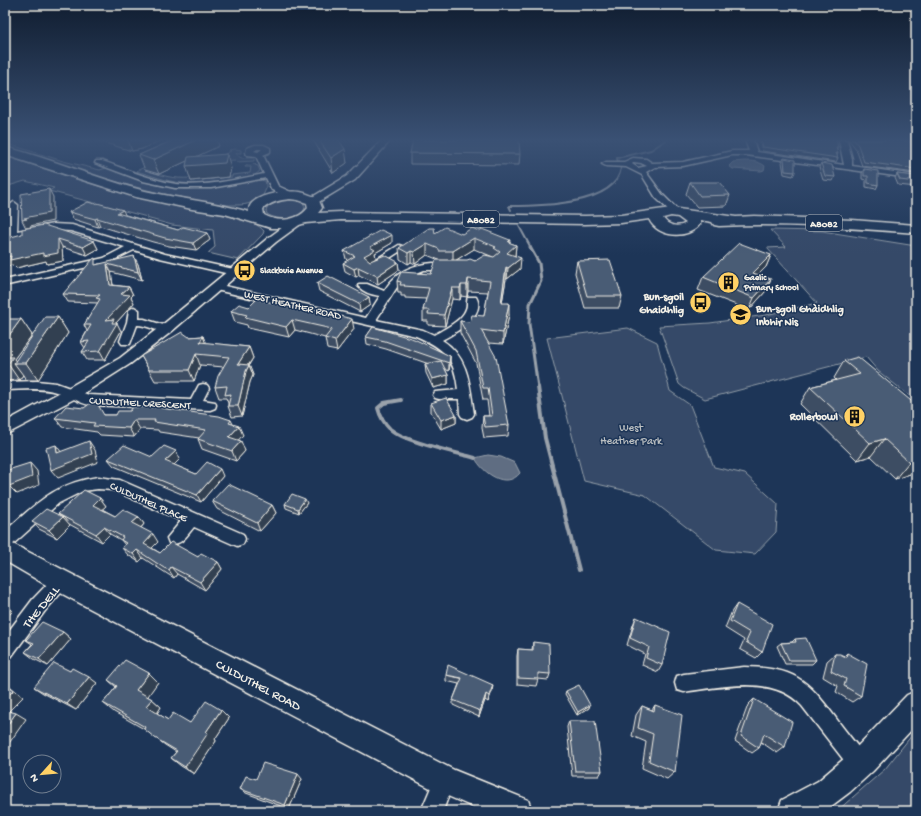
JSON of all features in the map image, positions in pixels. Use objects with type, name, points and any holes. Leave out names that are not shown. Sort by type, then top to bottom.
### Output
[{"type":"main road","name":"A8082","points":[[91,178],[141,194],[192,205],[227,210],[266,207],[305,199],[341,216]]},
{"type":"main road","points":[[300,220],[313,212],[305,199]]},
{"type":"main road","name":"A8082","points":[[266,207],[287,223],[300,220],[341,216],[585,220],[621,219],[668,214],[732,220],[852,224],[916,229]]},
{"type":"main road","name":"A8082","points":[[668,214],[670,229],[680,230],[709,223],[732,220]]},
{"type":"main road","points":[[668,214],[693,221],[691,227]]},
{"type":"main road","name":"CULDUTHEL ROAD","points":[[5,550],[61,581],[444,780],[517,811]]},
{"type":"main road","points":[[793,811],[827,792],[860,765],[891,734],[916,704]]},
{"type":"street","points":[[146,178],[165,184],[184,187],[206,186],[252,178]]},
{"type":"street","points":[[270,178],[266,207],[272,240]]},
{"type":"street","points":[[305,199],[336,187],[351,178]]},
{"type":"street","points":[[647,178],[668,214]]},
{"type":"street","points":[[10,212],[12,238],[53,227],[63,227],[163,256],[234,272]]},
{"type":"street","points":[[5,429],[72,393],[125,361],[166,329],[272,240],[300,220]]},
{"type":"street","points":[[8,282],[106,260],[115,257],[133,247]]},
{"type":"street","points":[[393,260],[399,248]]},
{"type":"street","points":[[372,265],[393,260],[411,271]]},
{"type":"street","points":[[369,322],[388,295],[394,282],[401,276],[432,261],[459,268]]},
{"type":"street","points":[[363,286],[375,292],[388,295]]},
{"type":"street","name":"WEST HEATHER ROAD","points":[[216,287],[420,333],[435,339],[447,347],[457,358],[461,371],[467,414]]},
{"type":"street","points":[[435,339],[454,328],[464,319],[472,309],[472,299]]},
{"type":"street","points":[[126,341],[134,316],[144,322],[166,329]]},
{"type":"street","name":"CULDUTHEL CRESCENT","points":[[5,386],[57,387],[82,399],[89,400],[210,405]]},
{"type":"street","points":[[195,404],[203,388]]},
{"type":"street","points":[[439,395],[465,394]]},
{"type":"street","name":"CULDUTHEL PLACE","points":[[5,541],[54,498],[69,489],[85,483],[102,482],[115,484],[191,520],[237,539]]},
{"type":"street","points":[[176,538],[191,520]]},
{"type":"street","name":"THE DELL","points":[[5,651],[39,605],[61,581]]},
{"type":"street","points":[[684,683],[738,677],[774,678],[787,682],[800,690],[812,702],[832,731],[860,765]]},
{"type":"street","points":[[432,811],[444,780]]},
{"type":"green space","points":[[5,178],[74,178],[156,202],[238,218],[253,223],[264,231],[263,234],[238,260],[208,253],[215,247],[213,230],[172,225],[49,191],[54,188],[25,181],[5,187]]},
{"type":"green space","points":[[104,178],[137,178],[155,184],[186,189],[238,181],[257,180],[265,181],[266,188],[261,197],[248,204],[221,205],[186,199]]},
{"type":"green space","points":[[160,178],[191,178],[191,181],[238,178],[199,184],[170,181]]},
{"type":"green space","points":[[295,200],[304,204],[305,207],[303,212],[299,215],[283,219],[267,214],[266,211],[268,207],[274,203]]},
{"type":"green space","points":[[770,230],[822,231],[916,246],[916,401],[878,371],[866,357],[705,399],[679,384],[659,326],[710,323],[766,315],[817,303],[767,248],[786,247]]},
{"type":"green space","name":"West Heather Park","points":[[628,328],[657,342],[670,391],[690,405],[714,467],[745,474],[778,504],[776,532],[755,554],[716,550],[645,495],[584,481],[547,338]]},
{"type":"green space","points":[[916,730],[916,811],[837,811],[885,769]]},
{"type":"shaded area","points":[[488,455],[501,457],[515,463],[520,473],[514,478],[508,480],[495,478],[483,469],[475,458]]},
{"type":"building","points":[[868,178],[878,178],[878,185],[868,183]]},
{"type":"building","points":[[899,178],[916,178],[916,182],[900,180]]},
{"type":"building","points":[[690,182],[719,182],[730,195],[700,196]]},
{"type":"building","points":[[49,189],[49,213],[24,218],[27,219],[22,220],[21,194]]},
{"type":"building","points":[[88,202],[123,210],[117,213],[178,230],[183,227],[207,233],[193,243],[165,238],[97,218],[95,219],[69,212]]},
{"type":"building","points":[[44,225],[94,241],[83,247],[58,239],[58,253],[43,256],[43,253],[10,260],[11,256],[5,257],[5,241],[7,239],[22,234],[22,229]]},
{"type":"building","points":[[445,227],[462,234],[472,228],[479,231],[482,229],[510,240],[508,242],[516,245],[507,253],[521,258],[508,268],[506,267],[501,303],[509,303],[503,333],[481,330],[496,357],[509,425],[485,427],[483,416],[492,416],[488,388],[483,388],[476,351],[460,321],[470,322],[472,315],[484,316],[490,281],[468,279],[467,285],[461,285],[460,288],[452,288],[444,315],[428,314],[429,310],[423,310],[429,288],[404,286],[405,285],[400,285],[401,282],[397,281],[401,272],[431,274],[436,260],[470,259],[475,261],[485,255],[494,257],[500,252],[494,248],[496,247],[474,238],[453,251],[439,251],[439,249],[427,244],[414,252],[411,251],[408,253],[399,248],[429,228],[434,228],[435,233]]},
{"type":"building","points":[[381,230],[392,235],[370,247],[375,250],[364,256],[370,261],[385,255],[398,262],[377,276],[358,267],[354,269],[343,263],[355,256],[344,251]]},
{"type":"building","points":[[739,243],[771,255],[753,273],[771,279],[754,298],[703,277]]},
{"type":"building","points":[[134,256],[138,272],[107,264],[110,285],[129,287],[121,294],[130,295],[106,320],[114,319],[112,323],[117,323],[100,351],[82,352],[89,341],[81,342],[91,325],[84,325],[100,299],[96,298],[100,295],[63,294],[93,259],[95,258],[95,265]]},
{"type":"building","points":[[610,260],[622,296],[587,296],[577,261]]},
{"type":"building","points":[[328,276],[369,297],[359,304],[317,283]]},
{"type":"building","points":[[257,299],[298,309],[300,307],[311,310],[313,309],[352,319],[335,341],[325,338],[332,329],[292,320],[286,327],[245,317],[247,315],[231,311],[239,304],[249,307]]},
{"type":"building","points":[[45,317],[58,317],[26,363],[14,363]]},
{"type":"building","points":[[9,319],[21,319],[5,341],[5,325]]},
{"type":"building","points":[[373,327],[414,339],[450,356],[449,363],[385,341],[366,337]]},
{"type":"building","points":[[182,332],[189,337],[203,336],[200,342],[249,347],[238,364],[249,365],[246,371],[238,406],[228,406],[231,394],[225,395],[227,386],[215,387],[218,376],[229,357],[196,354],[189,370],[149,370],[141,356]]},
{"type":"building","points":[[5,357],[13,357],[8,364],[5,364]]},
{"type":"building","points":[[858,357],[916,405],[916,460],[909,462],[884,439],[870,443],[810,387],[860,374],[844,361]]},
{"type":"building","points":[[441,361],[448,375],[432,379],[425,364]]},
{"type":"building","points":[[446,398],[456,415],[441,420],[431,403]]},
{"type":"building","points":[[92,402],[97,403],[104,415],[116,415],[118,411],[130,411],[133,407],[161,407],[219,416],[231,420],[229,423],[239,426],[229,437],[241,441],[232,451],[198,439],[206,430],[154,422],[155,420],[134,420],[129,428],[93,426],[95,423],[55,418],[66,406],[84,408]]},
{"type":"building","points":[[89,441],[92,454],[51,470],[46,448],[56,445],[57,453]]},
{"type":"building","points":[[124,445],[152,457],[164,446],[176,451],[165,461],[196,474],[207,462],[220,469],[197,495],[108,459]]},
{"type":"building","points":[[30,463],[32,477],[9,486],[8,470]]},
{"type":"building","points":[[228,484],[272,505],[257,523],[212,501]]},
{"type":"building","points":[[84,490],[100,498],[93,505],[115,516],[123,509],[139,517],[132,523],[153,534],[144,544],[160,553],[171,542],[198,557],[201,553],[218,562],[200,582],[171,567],[169,570],[164,568],[137,550],[133,554],[122,548],[126,543],[121,540],[123,537],[104,527],[96,534],[58,514]]},
{"type":"building","points":[[292,494],[305,499],[298,509],[285,504]]},
{"type":"building","points":[[46,509],[63,517],[49,530],[32,521]]},
{"type":"building","points":[[737,604],[772,624],[762,652],[746,642],[750,633],[730,621]]},
{"type":"building","points":[[636,617],[670,632],[662,665],[646,658],[649,647],[630,638]]},
{"type":"building","points":[[42,622],[63,632],[39,659],[25,652],[34,643],[26,640]]},
{"type":"building","points":[[806,638],[816,660],[789,660],[781,643],[796,642],[795,639]]},
{"type":"building","points":[[533,642],[549,644],[550,674],[538,673],[538,679],[518,678],[518,649],[533,650]]},
{"type":"building","points":[[847,653],[867,664],[861,696],[844,686],[846,679],[831,671],[835,654],[840,654],[846,657]]},
{"type":"building","points":[[125,660],[149,673],[136,690],[152,699],[146,706],[168,720],[173,713],[190,723],[206,701],[221,710],[206,732],[208,733],[185,767],[171,758],[177,751],[155,738],[144,729],[145,727],[103,703],[117,686],[108,680]]},
{"type":"building","points":[[54,663],[70,671],[72,668],[89,677],[67,704],[34,687]]},
{"type":"building","points":[[448,665],[493,685],[489,696],[486,694],[480,711],[453,700],[462,678],[446,675]]},
{"type":"building","points":[[5,683],[14,690],[5,699]]},
{"type":"building","points":[[579,685],[590,705],[578,712],[566,691]]},
{"type":"building","points":[[754,699],[792,722],[785,747],[764,734],[759,748],[741,736]]},
{"type":"building","points":[[655,705],[682,715],[675,772],[649,761],[653,734],[638,728],[642,706],[654,711]]},
{"type":"building","points":[[5,710],[16,713],[5,728]]},
{"type":"building","points":[[569,721],[595,721],[602,771],[575,771]]},
{"type":"building","points":[[263,763],[298,774],[285,805],[240,789],[246,776],[256,779]]},
{"type":"waterway","points":[[511,210],[509,206],[555,204],[591,197],[605,190],[616,181],[617,178]]},
{"type":"waterway","points":[[519,226],[531,248]]},
{"type":"waterway","points":[[530,247],[539,263],[541,281],[530,304],[529,324],[538,388]]},
{"type":"waterway","points":[[538,387],[545,438],[579,570]]},
{"type":"waterway","points":[[401,400],[384,403],[378,408],[382,419],[390,429],[397,434],[418,442],[475,458]]},
{"type":"place","name":"Slackbuie Avenue","points":[[245,270]]},
{"type":"place","name":"Gaelic Primary School","points":[[729,282]]},
{"type":"place","name":"Bun-sgoil Ghaidhlig","points":[[700,302]]},
{"type":"place","name":"Bun-sgoil Ghàidhlig Inbhir Nis","points":[[741,314]]},
{"type":"place","name":"Rollerbowl","points":[[854,416]]}]
